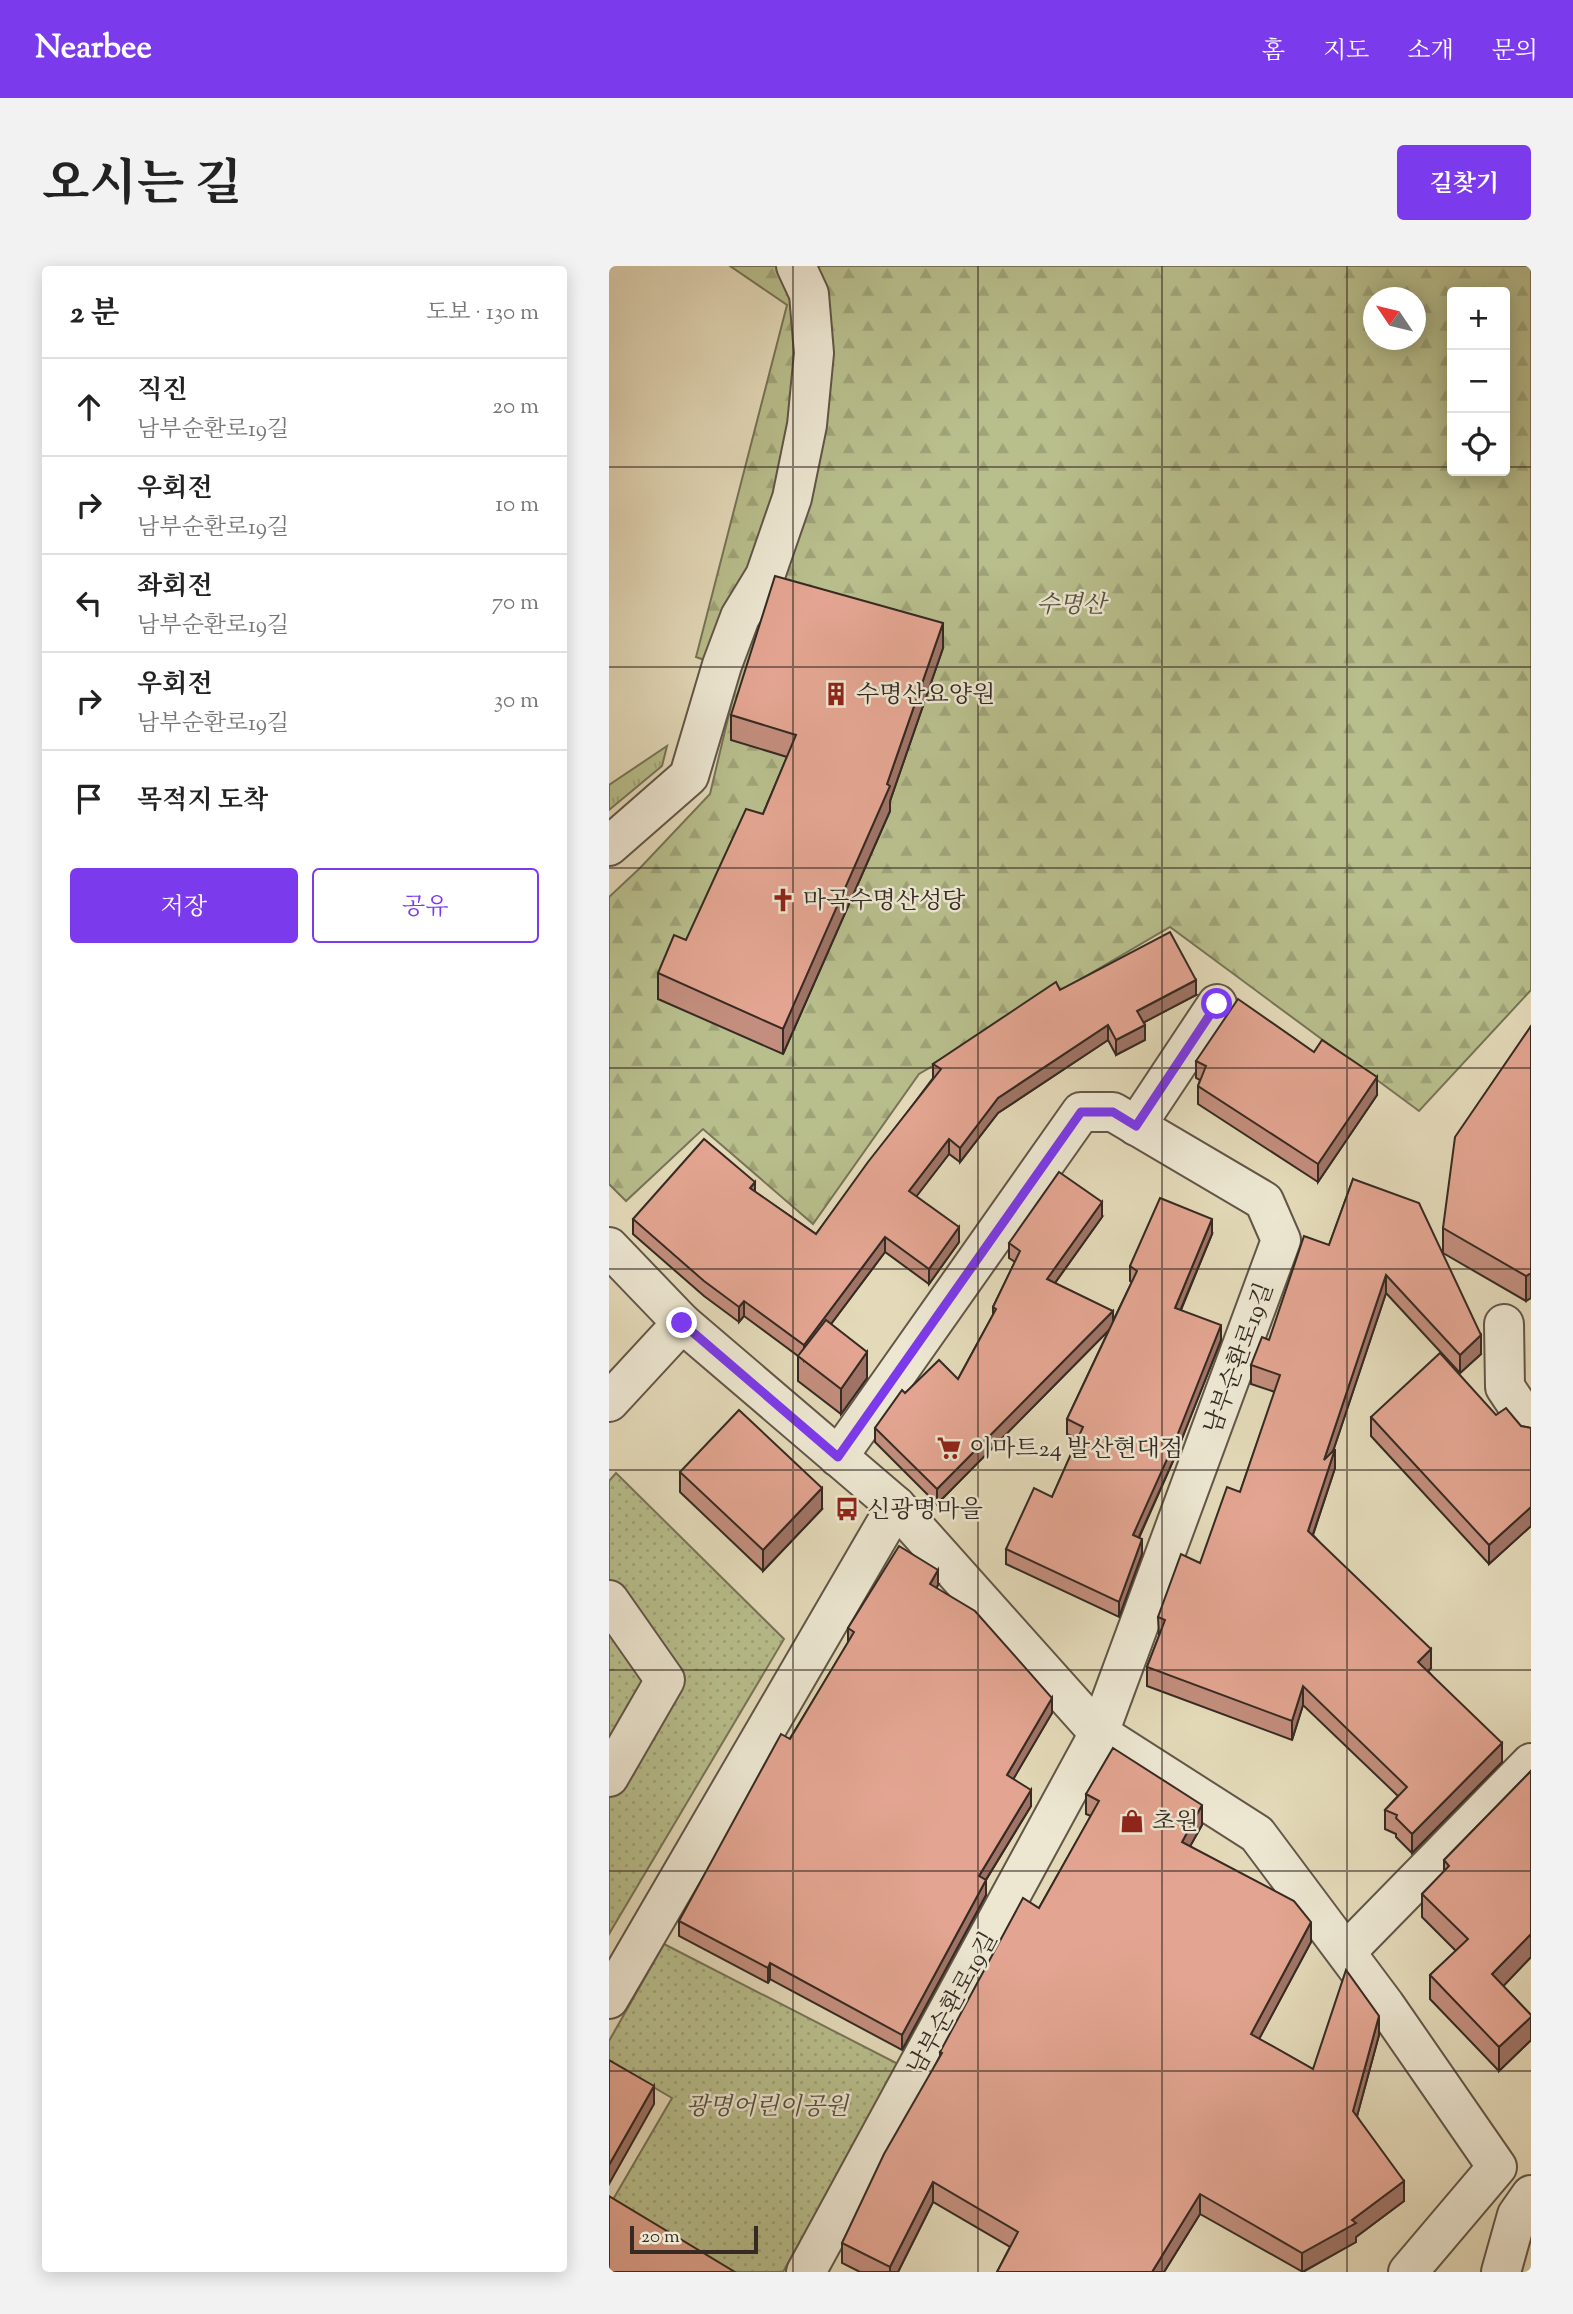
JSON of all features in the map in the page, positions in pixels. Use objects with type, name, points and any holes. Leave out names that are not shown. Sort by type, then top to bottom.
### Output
[{"type":"street","points":[[609,846],[689,776],[722,665],[740,617],[765,576],[792,498],[807,425],[814,352],[809,294],[796,266]]},
{"type":"street","points":[[1136,1126],[1217,1004]]},
{"type":"street","name":"남부순환로19길","points":[[806,2272],[1099,1733],[1281,1240],[1264,1201],[1113,1112],[1081,1112],[838,1457]]},
{"type":"street","points":[[609,1247],[682,1323],[896,1506],[1099,1733],[1257,1835],[1385,2005],[1497,2167],[1408,2272]]},
{"type":"street","points":[[609,1402],[682,1323]]},
{"type":"street","points":[[1504,1324],[1505,1387],[1531,1426]]},
{"type":"street","points":[[609,1999],[896,1506]]},
{"type":"street","points":[[609,1600],[665,1680],[609,1777]]},
{"type":"street","points":[[1346,1952],[1531,1763]]},
{"type":"street","points":[[1501,2272],[1517,2215],[1531,2195]]},
{"type":"green space","name":"수명산","points":[[730,266],[1531,266],[1531,990],[1419,1111],[1170,927],[919,1074],[813,1224],[703,1129],[626,1201],[609,1184],[609,897],[710,794],[739,672],[696,657],[787,305]]},
{"type":"green space","points":[[667,746],[662,766],[609,810],[609,785]]},
{"type":"green space","points":[[616,1473],[784,1639],[609,1934],[609,1481]]},
{"type":"green space","name":"광명어린이공원","points":[[664,1944],[900,2065],[783,2272],[724,2272],[611,2203],[672,2098],[609,2061],[609,2041]]},
{"type":"building","points":[[775,576],[943,623],[887,784],[890,786],[783,1029],[658,973],[674,935],[686,940],[746,809],[763,814],[796,735],[731,715]]},
{"type":"building","points":[[1170,932],[1196,980],[1137,1011],[1145,1025],[1116,1040],[1108,1025],[998,1098],[960,1148],[949,1139],[909,1191],[959,1227],[929,1269],[885,1237],[804,1345],[744,1301],[739,1307],[704,1281],[633,1219],[704,1139],[755,1182],[750,1188],[816,1234],[941,1069],[933,1064],[1056,982],[1060,990]]},
{"type":"building","points":[[1238,999],[1314,1052],[1322,1040],[1377,1077],[1318,1164],[1198,1086],[1206,1066],[1196,1061]]},
{"type":"building","points":[[1531,1026],[1531,1273],[1526,1276],[1443,1228],[1455,1137]]},
{"type":"building","points":[[1059,1172],[1102,1202],[1047,1279],[1113,1311],[937,1489],[875,1428],[902,1390],[905,1393],[939,1360],[958,1379],[996,1309],[993,1307],[1020,1251],[1009,1243]]},
{"type":"building","points":[[1353,1179],[1419,1203],[1481,1335],[1460,1355],[1386,1275],[1324,1460],[1335,1449],[1308,1531],[1431,1649],[1418,1662],[1502,1743],[1412,1834],[1396,1818],[1397,1815],[1385,1810],[1407,1787],[1303,1686],[1292,1721],[1147,1667],[1165,1620],[1158,1617],[1181,1554],[1200,1563],[1227,1487],[1240,1492],[1280,1375],[1251,1365],[1262,1337],[1269,1340],[1304,1236],[1329,1245]]},
{"type":"building","points":[[1160,1198],[1212,1219],[1175,1308],[1221,1325],[1173,1446],[1133,1535],[1142,1539],[1119,1602],[1006,1549],[1034,1488],[1052,1497],[1083,1427],[1067,1419],[1137,1271],[1130,1266]]},
{"type":"building","points":[[826,1320],[867,1352],[841,1389],[798,1356]]},
{"type":"building","points":[[1440,1353],[1496,1415],[1506,1408],[1521,1426],[1531,1428],[1531,1507],[1489,1545],[1371,1417]]},
{"type":"building","points":[[739,1410],[822,1488],[763,1550],[680,1472]]},
{"type":"building","points":[[899,1546],[938,1570],[930,1584],[975,1611],[1052,1698],[1007,1775],[1031,1790],[979,1876],[986,1880],[902,2035],[770,1963],[768,1968],[679,1921],[781,1734],[790,1739],[854,1632],[848,1628]]},
{"type":"building","points":[[1113,1748],[1202,1805],[1182,1842],[1294,1901],[1311,1922],[1251,2034],[1313,2069],[1346,1970],[1379,2016],[1353,2111],[1404,2181],[1352,2220],[1356,2223],[1302,2253],[1200,2194],[1152,2272],[997,2272],[1018,2232],[933,2182],[890,2267],[842,2243],[884,2154],[942,2053],[940,2052],[1023,1898],[1039,1908],[1099,1801],[1086,1794]]},
{"type":"building","points":[[1531,1771],[1531,1934],[1492,1974],[1531,2017],[1499,2047],[1430,1975],[1468,1939],[1422,1894],[1449,1866],[1444,1860]]},
{"type":"building","points":[[609,2060],[654,2086],[609,2165]]},
{"type":"building","points":[[609,2196],[735,2272],[609,2272]]},
{"type":"place","name":"수명산요양원","points":[[836,694]]},
{"type":"place","name":"마곡수명산성당","points":[[783,900]]},
{"type":"place","name":"이마트24 발산현대점","points":[[949,1448]]},
{"type":"place","name":"신광명마을","points":[[847,1509]]},
{"type":"place","name":"초원","points":[[1132,1821]]},
{"type":"route","points":[[682,1323],[838,1457],[1081,1112],[1113,1112],[1136,1126],[1217,1004]]}]
